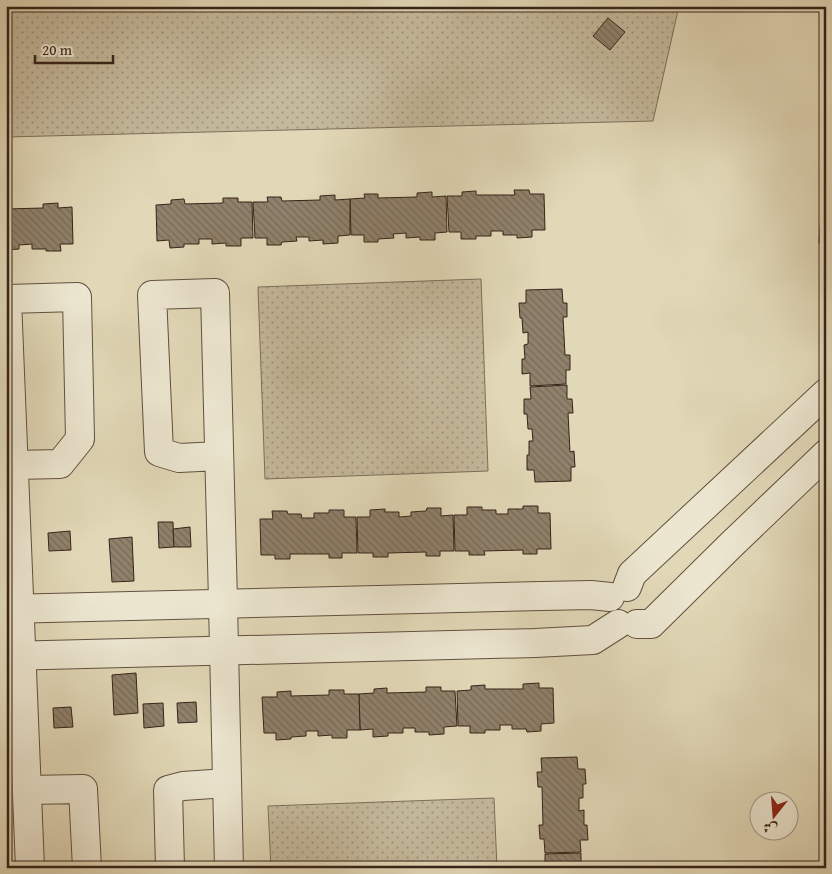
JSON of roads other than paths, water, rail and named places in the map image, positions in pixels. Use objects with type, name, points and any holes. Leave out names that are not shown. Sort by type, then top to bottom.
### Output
[{"type":"lane","points":[[219,456],[179,458],[158,452],[152,295],[216,293],[229,868]]},
{"type":"lane","points":[[14,465],[60,464],[80,439],[77,297],[7,299],[14,465],[14,655],[27,790],[30,868]]},
{"type":"lane","points":[[826,393],[632,574],[608,602],[608,609],[613,620],[628,624],[651,624],[731,544],[826,454]]},
{"type":"lane","points":[[13,609],[591,596],[639,591],[646,602],[645,614],[642,620],[628,624],[593,640],[14,655]]},
{"type":"lane","points":[[170,868],[168,790],[183,786],[227,783]]},
{"type":"lane","points":[[27,790],[83,789],[87,868]]}]
